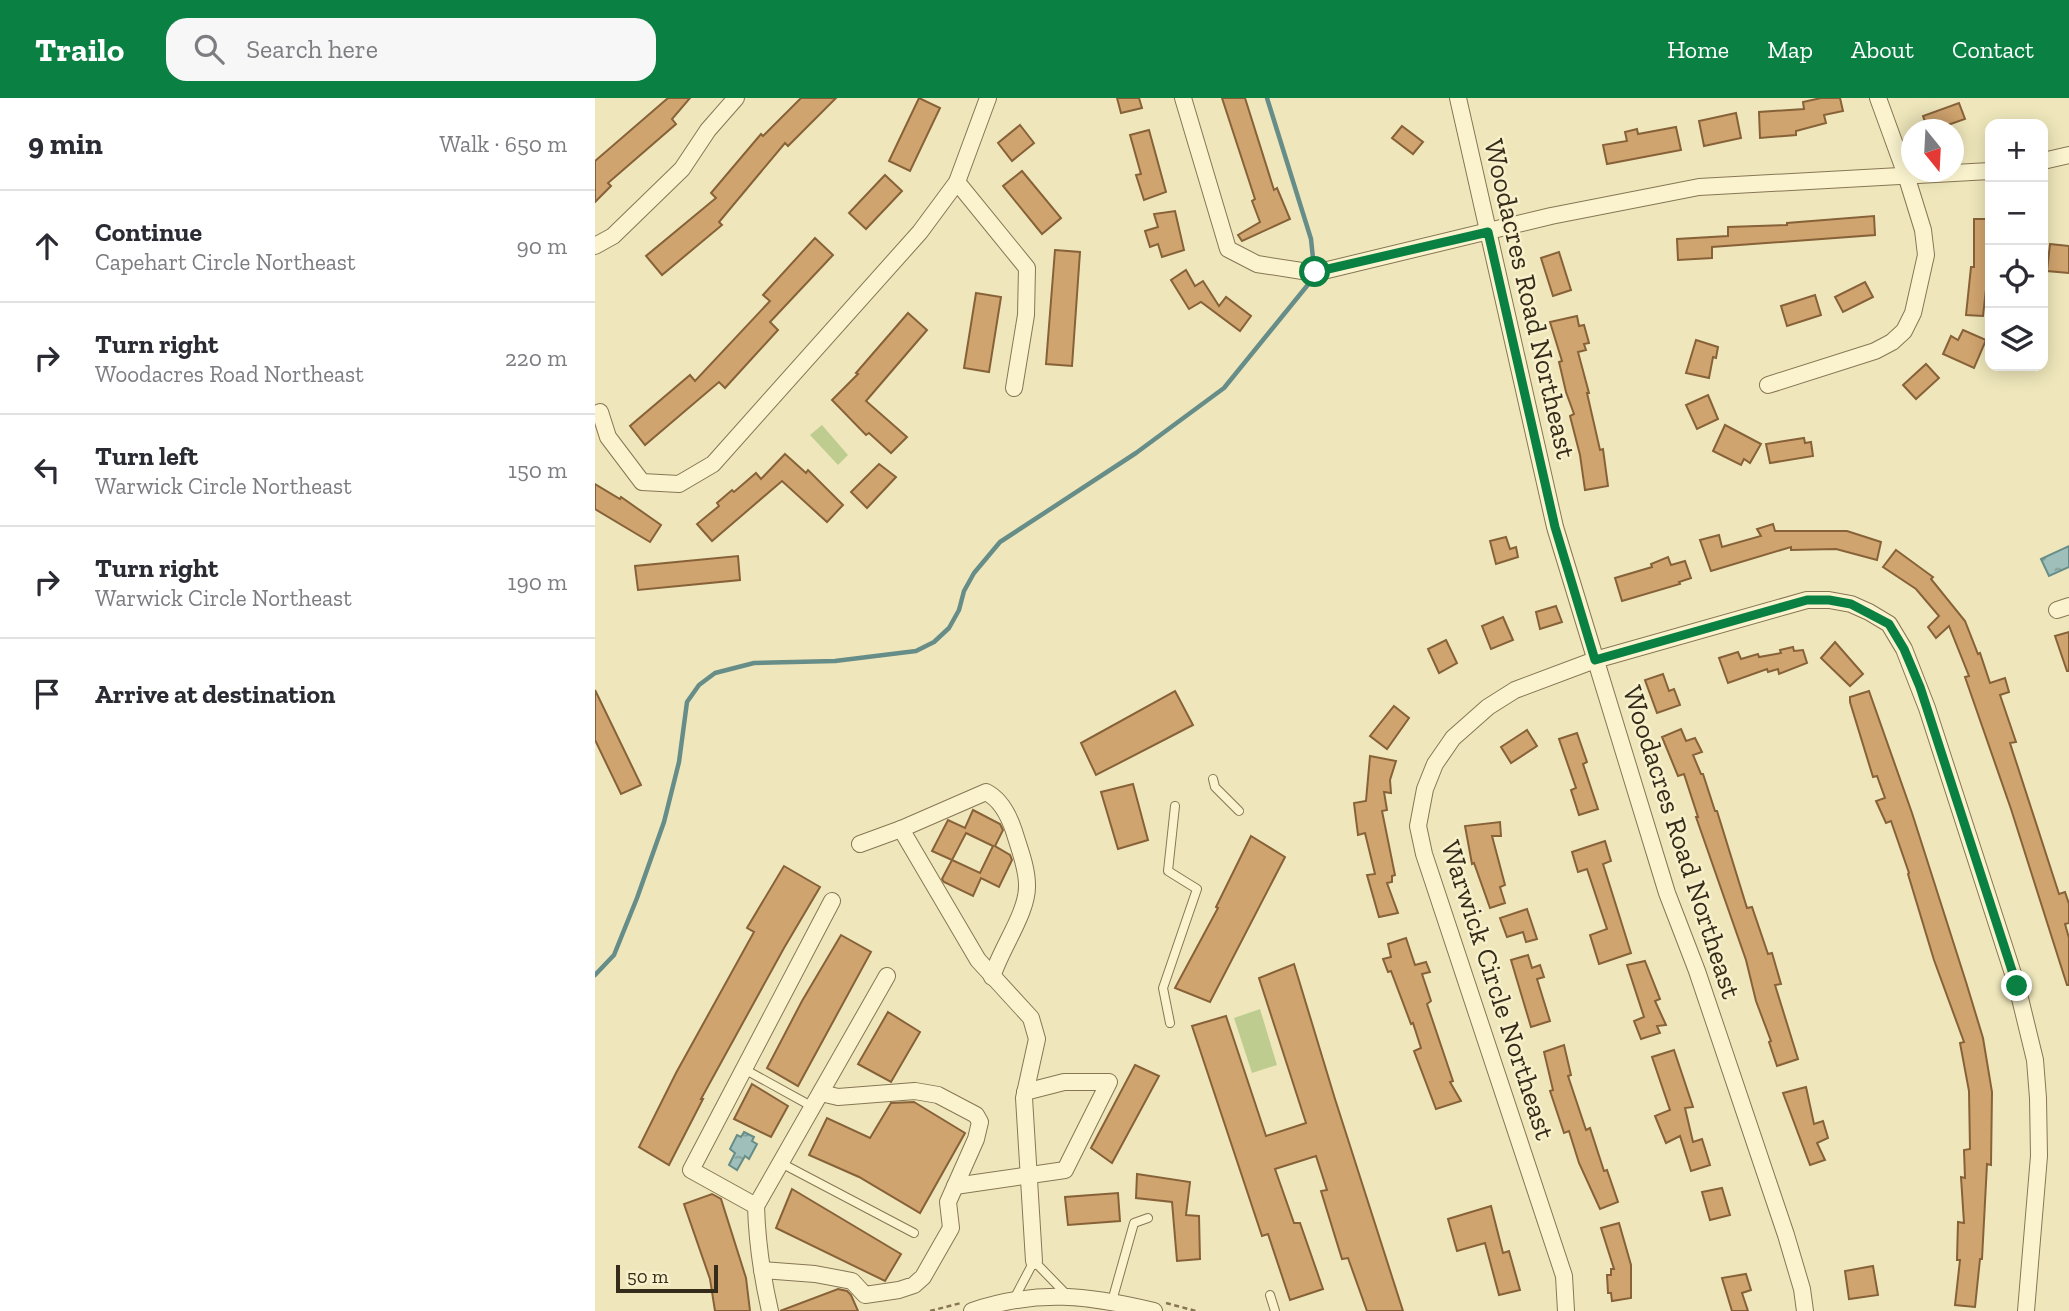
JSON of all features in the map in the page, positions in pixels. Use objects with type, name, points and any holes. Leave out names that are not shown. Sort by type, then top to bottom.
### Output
[{"type":"street","points":[[595,246],[613,236],[682,169],[708,130],[736,98]]},
{"type":"street","points":[[600,412],[608,437],[642,482],[679,484],[713,464],[921,232],[957,182],[988,98]]},
{"type":"street","points":[[1183,98],[1228,249],[1257,264],[1315,272],[1551,216],[1699,187],[1901,175]]},
{"type":"street","name":"Woodacres Road Northeast","points":[[1458,98],[1555,527],[1667,893],[1697,971],[1786,1235],[1802,1289],[1805,1311]]},
{"type":"street","points":[[1878,98],[1901,161]]},
{"type":"street","points":[[2048,160],[2069,155]]},
{"type":"street","points":[[1964,174],[1985,172]]},
{"type":"street","points":[[957,182],[1027,268],[1026,315],[1014,388]]},
{"type":"street","points":[[1769,385],[1875,351],[1892,342],[1904,331],[1913,313],[1926,255],[1923,230],[1908,182]]},
{"type":"street","name":"Warwick Circle Northeast","points":[[1566,1311],[1564,1276],[1424,854],[1418,826],[1425,789],[1435,764],[1453,738],[1488,707],[1515,690],[1595,660],[1807,600],[1851,604],[1889,624],[1904,649],[1920,687],[2017,986],[2035,1060],[2039,1156],[2026,1311]]},
{"type":"street","points":[[860,845],[986,792],[995,796],[1011,821],[1022,855],[1027,886],[1021,914],[998,957],[992,977]]},
{"type":"street","points":[[901,829],[978,960],[1031,1018],[1036,1030],[1037,1039],[1025,1092],[1034,1261]]},
{"type":"street","points":[[757,1206],[691,1170],[832,901]]},
{"type":"street","points":[[771,1311],[757,1235],[757,1206],[887,976]]},
{"type":"street","points":[[955,1186],[1065,1170],[1109,1082],[1064,1082],[1025,1092]]},
{"type":"street","points":[[762,1270],[815,1274],[852,1281],[865,1295],[885,1294],[914,1284],[923,1277],[951,1228],[948,1202],[976,1139],[980,1122],[976,1115],[937,1095],[915,1091],[817,1100]]},
{"type":"street","points":[[972,1311],[1031,1296],[1068,1296],[1112,1301],[1154,1311]]},
{"type":"lane","points":[[1213,779],[1215,787],[1239,811]]},
{"type":"lane","points":[[1170,1023],[1163,988],[1197,889],[1168,871],[1175,806]]},
{"type":"lane","points":[[744,1069],[817,1100]]},
{"type":"lane","points":[[781,1163],[914,1233]]},
{"type":"lane","points":[[1112,1301],[1134,1223],[1148,1218]]},
{"type":"lane","points":[[1014,1299],[1034,1261],[1068,1296]]},
{"type":"lane","points":[[1270,1294],[1275,1311]]},
{"type":"green space","points":[[822,425],[848,455],[838,465],[810,435]]},
{"type":"green space","points":[[1260,1009],[1277,1065],[1252,1073],[1234,1018]]},
{"type":"water","points":[[2069,546],[2069,567],[2049,576],[2041,559]]},
{"type":"water","points":[[744,1132],[754,1137],[752,1141],[757,1144],[749,1159],[745,1156],[737,1170],[729,1165],[735,1153],[730,1149],[737,1135],[741,1137]]},
{"type":"building","points":[[668,98],[690,98],[672,119],[676,124],[608,183],[611,186],[595,202],[595,161]]},
{"type":"building","points":[[801,98],[836,98],[788,146],[785,143],[719,222],[722,225],[662,275],[646,256],[716,198],[711,193],[761,134],[763,136]]},
{"type":"building","points":[[919,98],[940,108],[910,171],[889,161]]},
{"type":"building","points":[[1117,98],[1139,98],[1142,108],[1121,113]]},
{"type":"building","points":[[1222,98],[1245,98],[1274,190],[1277,188],[1290,219],[1242,241],[1238,235],[1260,222]]},
{"type":"building","points":[[1840,98],[1843,111],[1824,115],[1826,123],[1796,131],[1796,135],[1760,138],[1759,112],[1804,109],[1803,102]]},
{"type":"building","points":[[1959,103],[1965,119],[1924,119],[1923,116]]},
{"type":"building","points":[[1736,113],[1741,138],[1704,146],[1699,121]]},
{"type":"building","points":[[1020,125],[1034,143],[1012,161],[998,143]]},
{"type":"building","points":[[1402,126],[1423,142],[1413,154],[1392,138]]},
{"type":"building","points":[[1676,127],[1681,150],[1607,164],[1603,145],[1627,141],[1625,132],[1637,129],[1638,134]]},
{"type":"building","points":[[1149,130],[1166,192],[1144,200],[1136,175],[1141,174],[1130,135]]},
{"type":"building","points":[[1022,171],[1061,218],[1042,234],[1003,186]]},
{"type":"building","points":[[885,175],[902,191],[866,229],[849,213]]},
{"type":"building","points":[[1175,211],[1184,250],[1162,257],[1158,244],[1150,247],[1145,231],[1158,227],[1154,214]]},
{"type":"building","points":[[1874,216],[1875,235],[1712,247],[1712,258],[1678,260],[1677,239],[1728,236],[1728,227],[1787,225]]},
{"type":"building","points":[[1974,219],[1985,219],[1983,316],[1966,315],[1971,267],[1974,267]]},
{"type":"building","points":[[815,238],[833,255],[770,322],[778,330],[725,388],[719,382],[645,445],[630,426],[690,375],[695,381],[770,301],[763,295]]},
{"type":"building","points":[[2050,244],[2069,246],[2069,273],[2048,271]]},
{"type":"building","points":[[1055,250],[1080,252],[1072,366],[1046,364]]},
{"type":"building","points":[[1559,252],[1571,290],[1553,296],[1541,258]]},
{"type":"building","points":[[1186,270],[1195,286],[1203,281],[1219,306],[1226,297],[1251,316],[1240,331],[1201,302],[1189,309],[1171,280]]},
{"type":"building","points":[[1865,282],[1873,297],[1843,312],[1835,297]]},
{"type":"building","points":[[976,293],[1001,297],[989,372],[964,368]]},
{"type":"building","points":[[1815,295],[1821,315],[1787,326],[1781,306]]},
{"type":"building","points":[[908,313],[927,330],[866,401],[907,437],[891,453],[869,433],[866,435],[832,400],[858,374],[856,373]]},
{"type":"building","points":[[1577,316],[1579,326],[1584,325],[1589,343],[1584,344],[1586,350],[1578,352],[1600,450],[1603,449],[1608,486],[1585,490],[1570,416],[1574,414],[1566,392],[1559,362],[1562,361],[1550,322]]},
{"type":"building","points":[[1963,330],[1985,340],[1974,368],[1943,354],[1951,336],[1958,340]]},
{"type":"building","points":[[1696,340],[1718,347],[1709,378],[1686,373]]},
{"type":"building","points":[[1926,364],[1939,378],[1916,399],[1903,385]]},
{"type":"building","points":[[1708,395],[1718,419],[1697,429],[1686,405]]},
{"type":"building","points":[[1725,425],[1761,444],[1750,463],[1744,459],[1741,465],[1713,451]]},
{"type":"building","points":[[1804,438],[1805,443],[1811,442],[1813,456],[1770,463],[1766,444]]},
{"type":"building","points":[[785,454],[806,473],[808,470],[843,505],[827,522],[782,481],[712,541],[697,524],[719,506],[717,503],[732,490],[734,492],[756,473],[761,479]]},
{"type":"building","points":[[879,464],[896,477],[867,508],[851,492]]},
{"type":"building","points":[[595,484],[620,499],[621,497],[661,525],[650,542],[595,509]]},
{"type":"building","points":[[1773,524],[1775,531],[1847,531],[1881,542],[1877,560],[1836,549],[1791,550],[1791,547],[1711,571],[1700,540],[1719,535],[1722,547],[1761,536],[1757,529]]},
{"type":"building","points":[[1506,537],[1510,549],[1516,547],[1518,557],[1496,564],[1490,541]]},
{"type":"building","points":[[1896,550],[1933,577],[1931,579],[1965,621],[1990,683],[2005,678],[2009,692],[2000,695],[2016,742],[2010,743],[2059,894],[2065,892],[2069,904],[2069,923],[2065,924],[2069,938],[2069,985],[1965,677],[1969,676],[1949,626],[1936,638],[1928,627],[1939,616],[1916,589],[1883,567]]},
{"type":"building","points":[[738,556],[740,580],[638,590],[635,566]]},
{"type":"building","points":[[1668,557],[1671,565],[1685,561],[1691,578],[1679,582],[1680,584],[1622,601],[1615,578],[1652,567],[1651,564]]},
{"type":"building","points":[[1556,606],[1562,622],[1540,629],[1536,612]]},
{"type":"building","points":[[1503,617],[1513,640],[1491,649],[1482,626]]},
{"type":"building","points":[[2069,632],[2069,671],[2067,671],[2055,636]]},
{"type":"building","points":[[1446,640],[1457,663],[1439,673],[1428,649]]},
{"type":"building","points":[[1835,642],[1863,674],[1850,686],[1821,658]]},
{"type":"building","points":[[1793,647],[1794,651],[1803,650],[1807,663],[1779,674],[1778,669],[1768,672],[1767,669],[1728,683],[1719,658],[1738,652],[1741,659],[1758,654],[1759,657],[1781,653],[1780,650]]},
{"type":"building","points":[[1663,674],[1669,691],[1674,689],[1680,705],[1657,713],[1645,680]]},
{"type":"building","points":[[595,690],[641,785],[621,794],[595,740]]},
{"type":"building","points":[[1175,691],[1193,725],[1096,775],[1081,743]]},
{"type":"building","points":[[1869,691],[1912,813],[1983,1038],[1992,1092],[1991,1165],[1987,1164],[1982,1259],[1975,1307],[1955,1305],[1960,1260],[1957,1260],[1958,1222],[1964,1223],[1961,1177],[1965,1178],[1964,1150],[1970,1149],[1969,1091],[1960,1043],[1964,1042],[1934,960],[1891,821],[1886,823],[1876,801],[1885,798],[1877,776],[1873,777],[1850,702],[1850,697]]},
{"type":"building","points":[[1394,706],[1409,718],[1387,749],[1370,736]]},
{"type":"building","points":[[1681,729],[1686,741],[1695,738],[1702,752],[1693,755],[1717,811],[1747,908],[1752,907],[1768,954],[1772,953],[1781,984],[1775,985],[1798,1059],[1777,1066],[1746,960],[1696,817],[1684,774],[1678,776],[1662,737]]},
{"type":"building","points":[[1527,730],[1537,746],[1511,763],[1501,747]]},
{"type":"building","points":[[1577,733],[1587,762],[1583,764],[1598,809],[1579,815],[1571,790],[1576,788],[1559,739]]},
{"type":"building","points":[[1370,756],[1396,761],[1390,780],[1391,793],[1384,792],[1387,810],[1382,811],[1395,875],[1392,876],[1392,882],[1387,883],[1398,913],[1379,917],[1367,875],[1375,874],[1365,833],[1358,835],[1354,803],[1366,801]]},
{"type":"building","points":[[1133,784],[1148,840],[1118,849],[1101,792]]},
{"type":"building","points":[[973,810],[1000,824],[1003,830],[995,846],[1010,855],[1012,860],[999,887],[981,878],[973,896],[944,882],[942,879],[952,860],[932,851],[948,820],[965,828]],"holes":[[[966,833],[993,846],[980,873],[952,860]]]},
{"type":"building","points":[[1500,822],[1501,836],[1492,836],[1505,885],[1500,887],[1505,903],[1490,908],[1474,863],[1472,864],[1465,826]]},
{"type":"building","points":[[1251,836],[1285,857],[1210,1002],[1175,988],[1218,908],[1216,907]]},
{"type":"building","points":[[1605,841],[1611,861],[1603,864],[1631,953],[1599,964],[1590,935],[1607,929],[1587,869],[1578,872],[1572,852]]},
{"type":"building","points":[[784,866],[820,887],[701,1099],[669,1165],[639,1147],[676,1073],[754,932],[747,928]]},
{"type":"building","points":[[1527,909],[1537,939],[1526,942],[1523,932],[1507,937],[1500,918]]},
{"type":"building","points":[[841,935],[871,952],[798,1086],[767,1068]]},
{"type":"building","points":[[1406,938],[1415,965],[1426,962],[1430,972],[1422,974],[1431,1001],[1427,1004],[1453,1081],[1450,1082],[1461,1101],[1436,1109],[1414,1051],[1421,1048],[1413,1023],[1411,1024],[1391,971],[1388,972],[1383,959],[1391,957],[1388,944]]},
{"type":"building","points":[[1528,955],[1532,968],[1540,965],[1544,977],[1537,979],[1550,1021],[1531,1027],[1511,960]]},
{"type":"building","points":[[1645,961],[1660,999],[1655,1001],[1666,1025],[1657,1026],[1660,1033],[1641,1039],[1634,1021],[1644,1017],[1627,965]]},
{"type":"building","points":[[1294,964],[1403,1311],[1367,1311],[1348,1258],[1342,1259],[1321,1191],[1327,1190],[1316,1156],[1275,1169],[1294,1223],[1300,1223],[1323,1289],[1290,1300],[1268,1234],[1262,1236],[1192,1026],[1226,1016],[1266,1136],[1306,1123],[1259,978]]},
{"type":"building","points":[[888,1012],[920,1032],[891,1082],[858,1064]]},
{"type":"building","points":[[1564,1045],[1571,1075],[1568,1076],[1586,1130],[1590,1128],[1604,1171],[1607,1170],[1618,1202],[1600,1209],[1579,1163],[1569,1131],[1564,1133],[1550,1091],[1553,1090],[1544,1052]]},
{"type":"building","points":[[1674,1050],[1693,1107],[1685,1108],[1693,1142],[1702,1139],[1710,1165],[1691,1171],[1680,1136],[1666,1143],[1655,1116],[1670,1110],[1652,1057]]},
{"type":"building","points":[[1135,1065],[1159,1076],[1112,1163],[1091,1148]]},
{"type":"building","points":[[752,1084],[788,1106],[771,1137],[734,1119]]},
{"type":"building","points":[[1806,1087],[1814,1124],[1823,1121],[1828,1138],[1817,1143],[1825,1160],[1810,1165],[1783,1093]]},
{"type":"building","points":[[914,1102],[965,1133],[920,1213],[859,1177],[809,1155],[827,1118],[870,1138],[891,1103]]},
{"type":"building","points":[[1137,1174],[1190,1182],[1186,1215],[1199,1216],[1200,1259],[1177,1261],[1172,1202],[1136,1198]]},
{"type":"building","points":[[1722,1188],[1730,1215],[1710,1220],[1702,1192]]},
{"type":"building","points":[[792,1189],[901,1254],[885,1281],[776,1228]]},
{"type":"building","points":[[1118,1193],[1120,1221],[1068,1225],[1065,1197]]},
{"type":"building","points":[[712,1194],[721,1199],[746,1278],[750,1311],[715,1311],[710,1279],[684,1204]]},
{"type":"building","points":[[1491,1206],[1503,1253],[1509,1251],[1520,1290],[1499,1295],[1485,1243],[1457,1251],[1448,1219]]},
{"type":"building","points":[[1619,1223],[1631,1265],[1631,1298],[1612,1301],[1611,1293],[1608,1293],[1607,1275],[1611,1275],[1611,1269],[1614,1269],[1601,1228]]},
{"type":"building","points":[[1873,1266],[1878,1295],[1849,1299],[1845,1271]]},
{"type":"building","points":[[1746,1274],[1751,1290],[1742,1293],[1748,1311],[1732,1311],[1722,1278]]},
{"type":"building","points":[[838,1289],[851,1295],[858,1311],[780,1311]]},
{"type":"waterway","points":[[1267,98],[1311,239],[1314,268]]},
{"type":"waterway","points":[[595,975],[614,955],[637,898],[664,822],[679,762],[687,702],[699,685],[715,673],[754,663],[835,661],[916,651],[934,642],[949,628],[974,573],[1000,542],[1136,453],[1224,388],[1315,276]]},
{"type":"route","points":[[1315,272],[1488,232],[1555,527],[1595,660],[1807,600],[1851,604],[1889,624],[1904,649],[1920,687],[2017,986]]}]
